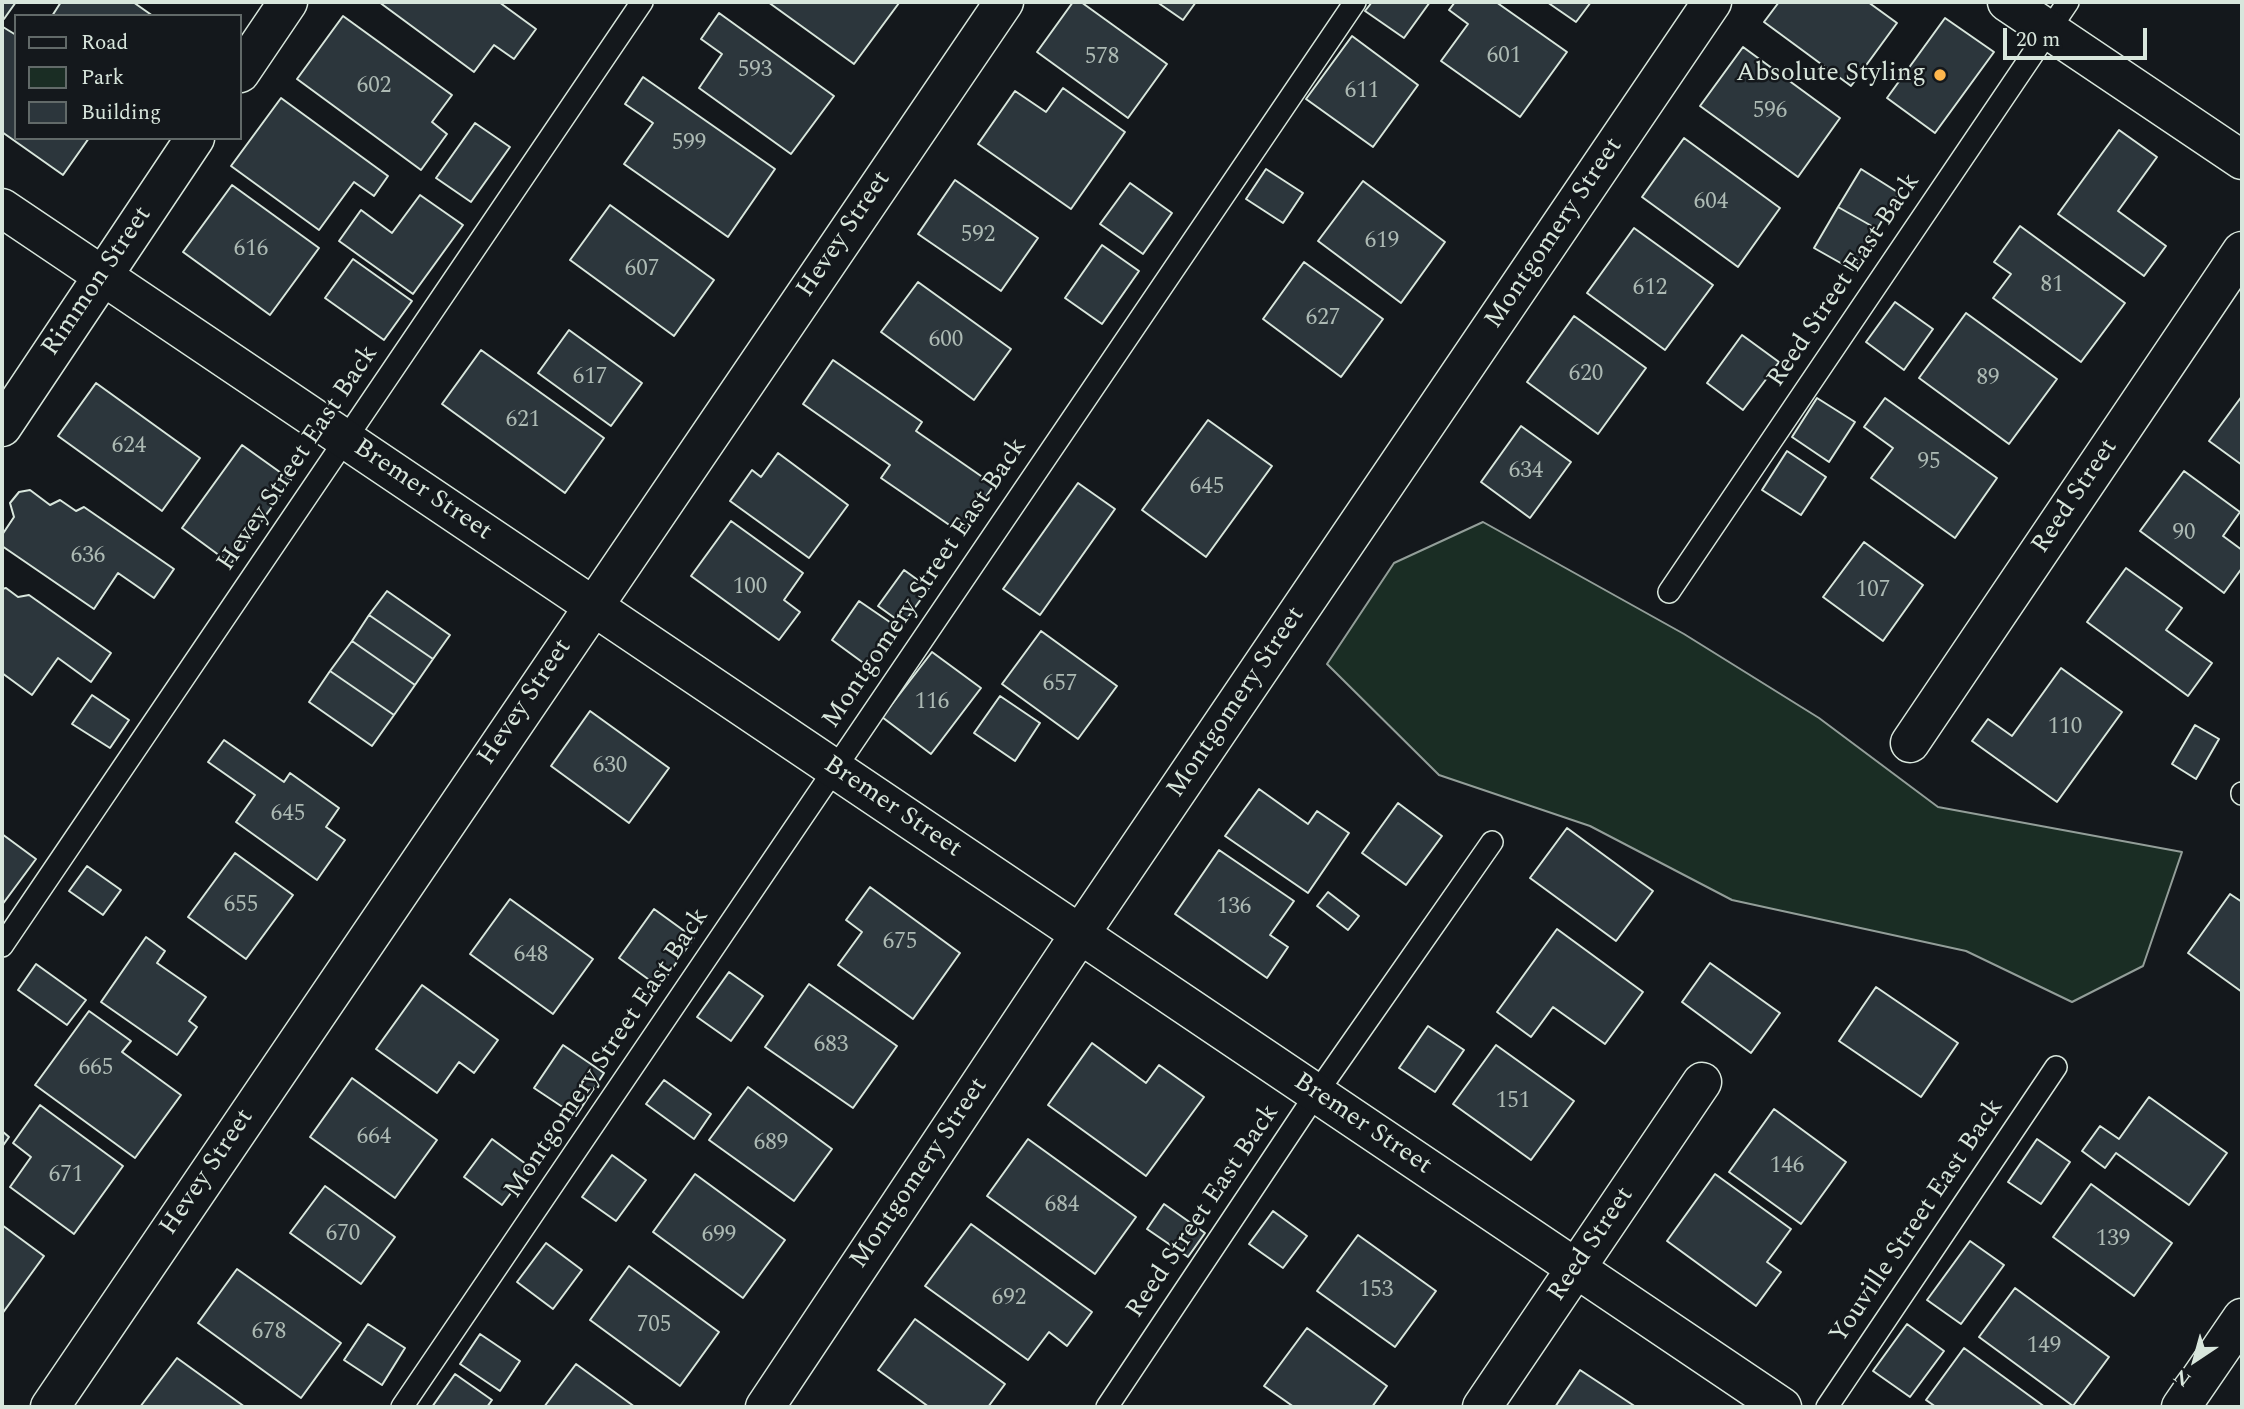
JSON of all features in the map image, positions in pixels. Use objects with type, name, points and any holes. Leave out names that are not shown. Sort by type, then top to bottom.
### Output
[{"type":"street","points":[[242,70],[288,2]]},
{"type":"street","name":"Hevey Street","points":[[50,1407],[592,605],[1004,2]]},
{"type":"street","name":"Montgomery Street","points":[[765,1407],[1080,934],[1712,2]]},
{"type":"street","points":[[2007,2],[2058,16],[2242,160]]},
{"type":"street","name":"Rimmon Street","points":[[2,426],[194,140]]},
{"type":"street","name":"Bremer Street","points":[[2,208],[1782,1407]]},
{"type":"street","name":"Reed Street","points":[[1910,743],[2242,251]]},
{"type":"street","name":"Reed Street","points":[[1482,1407],[1702,1082]]},
{"type":"street","points":[[2181,1407],[2242,1318]]},
{"type":"lane","name":"Hevey Street East Back","points":[[2,946],[642,2]]},
{"type":"lane","name":"Montgomery Street East Back","points":[[402,1407],[1355,2]]},
{"type":"lane","name":"Reed Street East Back","points":[[1669,592],[2058,16]]},
{"type":"lane","name":"Reed Street East Back","points":[[1107,1407],[1316,1094],[1492,842]]},
{"type":"lane","name":"Youville Street East Back","points":[[1827,1407],[2056,1067]]},
{"type":"green space","points":[[1483,522],[1684,634],[1819,718],[1938,807],[2182,852],[2143,966],[2072,1002],[1966,951],[1732,900],[1590,826],[1439,775],[1327,664],[1394,563]]},
{"type":"building","points":[[2,2],[16,2],[4,19],[2,17]]},
{"type":"building","points":[[61,2],[133,2],[150,14],[53,14]]},
{"type":"building","points":[[379,2],[499,2],[536,29],[514,59],[494,45],[474,72]]},
{"type":"building","points":[[768,2],[897,2],[899,3],[854,64]]},
{"type":"building","points":[[1073,2],[1081,2],[1167,64],[1128,118],[1037,52]]},
{"type":"building","points":[[1157,2],[1196,2],[1183,20]]},
{"type":"building","points":[[1372,2],[1430,2],[1404,38],[1365,11]]},
{"type":"building","points":[[1455,2],[1496,2],[1567,52],[1520,117],[1441,61],[1468,24],[1449,10]]},
{"type":"building","points":[[1547,2],[1591,2],[1576,22]]},
{"type":"building","points":[[1779,2],[1868,2],[1897,23],[1851,86],[1764,22]]},
{"type":"building","points":[[719,13],[834,96],[791,154],[699,88],[722,54],[701,39]]},
{"type":"building","points":[[343,16],[452,95],[432,122],[447,134],[421,170],[297,79]]},
{"type":"building","name":"Absolute Styling","points":[[1945,18],[1994,52],[1935,133],[1887,98]]},
{"type":"building","points":[[3,27],[14,34],[14,140],[88,140],[63,175],[2,132]]},
{"type":"building","points":[[1352,36],[1418,85],[1373,147],[1306,99]]},
{"type":"building","points":[[1743,47],[1840,118],[1798,177],[1700,106]]},
{"type":"building","points":[[643,77],[775,169],[728,237],[624,164],[653,123],[625,104]]},
{"type":"building","points":[[1063,88],[1125,132],[1071,209],[978,144],[1015,91],[1046,112]]},
{"type":"building","points":[[281,98],[388,176],[374,196],[354,182],[319,230],[231,166]]},
{"type":"building","points":[[475,123],[510,147],[471,202],[436,178]]},
{"type":"building","points":[[2119,130],[2157,157],[2118,211],[2166,246],[2144,276],[2058,214]]},
{"type":"building","points":[[1684,138],[1780,208],[1738,267],[1642,197]]},
{"type":"building","points":[[1266,169],[1303,193],[1283,223],[1246,199]]},
{"type":"building","points":[[1861,169],[1899,193],[1877,229],[1838,207]]},
{"type":"building","points":[[955,180],[1038,238],[1001,291],[918,234]]},
{"type":"building","points":[[1363,181],[1445,242],[1401,303],[1318,241]]},
{"type":"building","points":[[1130,183],[1172,213],[1143,254],[1100,224]]},
{"type":"building","points":[[232,185],[319,248],[270,315],[183,252]]},
{"type":"building","points":[[420,195],[463,225],[413,294],[339,241],[361,210],[392,233]]},
{"type":"building","points":[[610,205],[714,280],[674,336],[570,260]]},
{"type":"building","points":[[1838,207],[1877,229],[1853,270],[1814,248]]},
{"type":"building","points":[[2020,226],[2125,303],[2081,362],[1993,298],[2011,274],[1994,262]]},
{"type":"building","points":[[1634,228],[1713,285],[1665,350],[1587,293]]},
{"type":"building","points":[[1102,245],[1139,271],[1102,324],[1065,298]]},
{"type":"building","points":[[353,259],[412,301],[384,340],[325,298]]},
{"type":"building","points":[[1304,262],[1383,319],[1341,377],[1263,319]]},
{"type":"building","points":[[918,282],[1011,349],[974,400],[881,332]]},
{"type":"building","points":[[1895,302],[1933,329],[1904,370],[1866,342]]},
{"type":"building","points":[[1966,313],[2057,379],[2009,444],[1919,378]]},
{"type":"building","points":[[1574,316],[1646,368],[1598,434],[1527,382]]},
{"type":"building","points":[[569,330],[642,383],[611,426],[538,373]]},
{"type":"building","points":[[1742,335],[1779,362],[1743,410],[1707,383]]},
{"type":"building","points":[[481,350],[604,438],[565,493],[442,404]]},
{"type":"building","points":[[833,360],[922,422],[916,431],[994,485],[961,533],[881,478],[890,465],[803,404]]},
{"type":"building","points":[[96,383],[200,458],[162,511],[58,436]]},
{"type":"building","points":[[2242,396],[2242,465],[2209,441]]},
{"type":"building","points":[[1817,398],[1855,422],[1829,462],[1792,437]]},
{"type":"building","points":[[1885,398],[1997,478],[1955,538],[1871,478],[1893,448],[1864,427]]},
{"type":"building","points":[[1208,420],[1272,466],[1206,557],[1142,510]]},
{"type":"building","points":[[1521,426],[1571,462],[1530,518],[1481,482]]},
{"type":"building","points":[[242,445],[291,480],[231,564],[182,528]]},
{"type":"building","points":[[1787,451],[1826,477],[1801,515],[1762,490]]},
{"type":"building","points":[[778,453],[848,505],[809,558],[730,501],[752,470],[761,477]]},
{"type":"building","points":[[2184,471],[2240,512],[2223,536],[2242,550],[2242,568],[2224,593],[2140,531]]},
{"type":"building","points":[[1078,483],[1115,509],[1040,615],[1003,589]]},
{"type":"building","points":[[30,490],[50,505],[60,500],[76,511],[84,507],[174,569],[154,598],[118,573],[94,609],[2,546],[2,535],[14,517],[10,503],[19,492]]},
{"type":"building","points":[[731,521],[803,573],[784,600],[800,612],[779,640],[691,576]]},
{"type":"building","points":[[1864,542],[1923,585],[1883,641],[1823,597]]},
{"type":"building","points":[[2126,568],[2182,608],[2166,630],[2212,663],[2188,696],[2087,622]]},
{"type":"building","points":[[904,570],[929,588],[903,624],[878,606]]},
{"type":"building","points":[[6,588],[18,597],[29,595],[111,653],[91,682],[58,658],[32,695],[2,673],[2,589]]},
{"type":"building","points":[[387,591],[450,635],[433,659],[369,615]]},
{"type":"building","points":[[859,601],[900,629],[873,670],[832,640]]},
{"type":"building","points":[[369,615],[433,659],[415,685],[352,641]]},
{"type":"building","points":[[1041,631],[1117,686],[1078,739],[1002,684]]},
{"type":"building","points":[[352,641],[415,685],[394,715],[330,671]]},
{"type":"building","points":[[932,652],[981,688],[931,754],[882,717]]},
{"type":"building","points":[[2061,668],[2122,712],[2057,802],[1972,741],[1988,719],[2012,736]]},
{"type":"building","points":[[330,671],[394,715],[372,746],[309,702]]},
{"type":"building","points":[[92,695],[129,720],[110,748],[72,724]]},
{"type":"building","points":[[1000,696],[1040,723],[1015,761],[974,733]]},
{"type":"building","points":[[590,711],[669,768],[629,823],[551,766]]},
{"type":"building","points":[[2195,725],[2219,739],[2196,779],[2172,764]]},
{"type":"building","points":[[224,740],[284,782],[290,773],[339,808],[326,827],[345,840],[317,880],[236,822],[255,795],[208,762]]},
{"type":"building","points":[[1259,789],[1308,824],[1317,811],[1349,833],[1308,893],[1225,836]]},
{"type":"building","points":[[1398,803],[1442,836],[1406,885],[1362,853]]},
{"type":"building","points":[[1567,828],[1653,891],[1616,941],[1530,878]]},
{"type":"building","points":[[2,834],[36,859],[2,905]]},
{"type":"building","points":[[1219,850],[1294,901],[1270,935],[1288,947],[1267,978],[1175,914]]},
{"type":"building","points":[[235,853],[293,895],[246,959],[188,917]]},
{"type":"building","points":[[87,866],[121,890],[103,915],[69,891]]},
{"type":"building","points":[[870,887],[960,953],[913,1019],[838,965],[862,932],[846,920]]},
{"type":"building","points":[[1328,892],[1359,916],[1348,930],[1317,906]]},
{"type":"building","points":[[2230,894],[2242,902],[2242,992],[2188,953]]},
{"type":"building","points":[[510,899],[593,959],[553,1014],[470,954]]},
{"type":"building","points":[[654,909],[694,938],[659,987],[619,958]]},
{"type":"building","points":[[1557,929],[1643,992],[1605,1044],[1553,1007],[1531,1037],[1497,1012]]},
{"type":"building","points":[[146,937],[165,951],[157,963],[206,997],[189,1021],[197,1027],[177,1055],[101,1002]]},
{"type":"building","points":[[1710,963],[1780,1013],[1751,1053],[1682,1002]]},
{"type":"building","points":[[36,964],[86,1000],[67,1025],[18,990]]},
{"type":"building","points":[[729,972],[763,996],[731,1041],[697,1017]]},
{"type":"building","points":[[809,984],[897,1046],[853,1108],[765,1047]]},
{"type":"building","points":[[422,985],[498,1040],[474,1073],[459,1062],[437,1093],[376,1049]]},
{"type":"building","points":[[1876,987],[1958,1043],[1921,1097],[1839,1041]]},
{"type":"building","points":[[89,1011],[131,1041],[122,1052],[181,1095],[135,1158],[35,1085]]},
{"type":"building","points":[[1428,1026],[1464,1050],[1435,1092],[1399,1068]]},
{"type":"building","points":[[1092,1043],[1146,1083],[1159,1065],[1204,1097],[1146,1176],[1048,1105]]},
{"type":"building","points":[[563,1045],[604,1073],[576,1116],[534,1088]]},
{"type":"building","points":[[1496,1045],[1574,1101],[1531,1160],[1453,1104]]},
{"type":"building","points":[[352,1078],[437,1140],[395,1198],[310,1137]]},
{"type":"building","points":[[664,1080],[711,1114],[694,1139],[646,1104]]},
{"type":"building","points":[[748,1087],[832,1149],[794,1201],[709,1140]]},
{"type":"building","points":[[2149,1097],[2227,1153],[2189,1205],[2116,1153],[2105,1168],[2082,1151],[2100,1126],[2119,1139]]},
{"type":"building","points":[[40,1105],[123,1166],[74,1234],[10,1187],[31,1157],[13,1143]]},
{"type":"building","points":[[1774,1109],[1846,1162],[1801,1224],[1729,1172]]},
{"type":"building","points":[[2,1131],[9,1137],[2,1147]]},
{"type":"building","points":[[492,1139],[530,1167],[502,1205],[464,1177]]},
{"type":"building","points":[[1028,1139],[1136,1217],[1095,1274],[987,1196]]},
{"type":"building","points":[[2037,1139],[2070,1162],[2041,1204],[2008,1182]]},
{"type":"building","points":[[612,1155],[646,1180],[616,1221],[582,1197]]},
{"type":"building","points":[[695,1174],[785,1240],[743,1298],[653,1232]]},
{"type":"building","points":[[1715,1174],[1791,1229],[1767,1262],[1781,1272],[1756,1306],[1667,1241]]},
{"type":"building","points":[[2091,1184],[2172,1243],[2134,1296],[2053,1237]]},
{"type":"building","points":[[325,1186],[395,1237],[361,1284],[290,1233]]},
{"type":"building","points":[[1164,1204],[1205,1233],[1188,1257],[1147,1229]]},
{"type":"building","points":[[1273,1211],[1307,1236],[1283,1268],[1249,1244]]},
{"type":"building","points":[[971,1224],[1092,1312],[1067,1346],[1049,1332],[1028,1360],[925,1286]]},
{"type":"building","points":[[2,1225],[44,1256],[2,1314]]},
{"type":"building","points":[[1358,1235],[1436,1291],[1395,1347],[1317,1291]]},
{"type":"building","points":[[1970,1241],[2004,1265],[1961,1324],[1927,1300]]},
{"type":"building","points":[[546,1243],[582,1270],[553,1309],[517,1282]]},
{"type":"building","points":[[629,1266],[719,1332],[680,1386],[590,1320]]},
{"type":"building","points":[[237,1269],[341,1343],[301,1398],[198,1323]]},
{"type":"building","points":[[2015,1288],[2109,1357],[2073,1406],[1979,1337]]},
{"type":"building","points":[[915,1319],[1005,1384],[988,1407],[929,1407],[878,1370]]},
{"type":"building","points":[[368,1324],[405,1348],[382,1385],[344,1360]]},
{"type":"building","points":[[1907,1324],[1944,1351],[1910,1397],[1873,1371]]},
{"type":"building","points":[[1307,1328],[1387,1386],[1372,1407],[1294,1407],[1264,1386]]},
{"type":"building","points":[[480,1334],[520,1361],[500,1391],[460,1364]]},
{"type":"building","points":[[1964,1348],[2045,1407],[1936,1407],[1926,1400]]},
{"type":"building","points":[[177,1358],[245,1407],[140,1407]]},
{"type":"building","points":[[576,1364],[635,1407],[544,1407]]},
{"type":"building","points":[[1580,1370],[1636,1407],[1555,1407]]},
{"type":"building","points":[[455,1374],[492,1400],[487,1407],[432,1407]]},
{"type":"place","name":"Absolute Styling","points":[[1940,75]]}]
